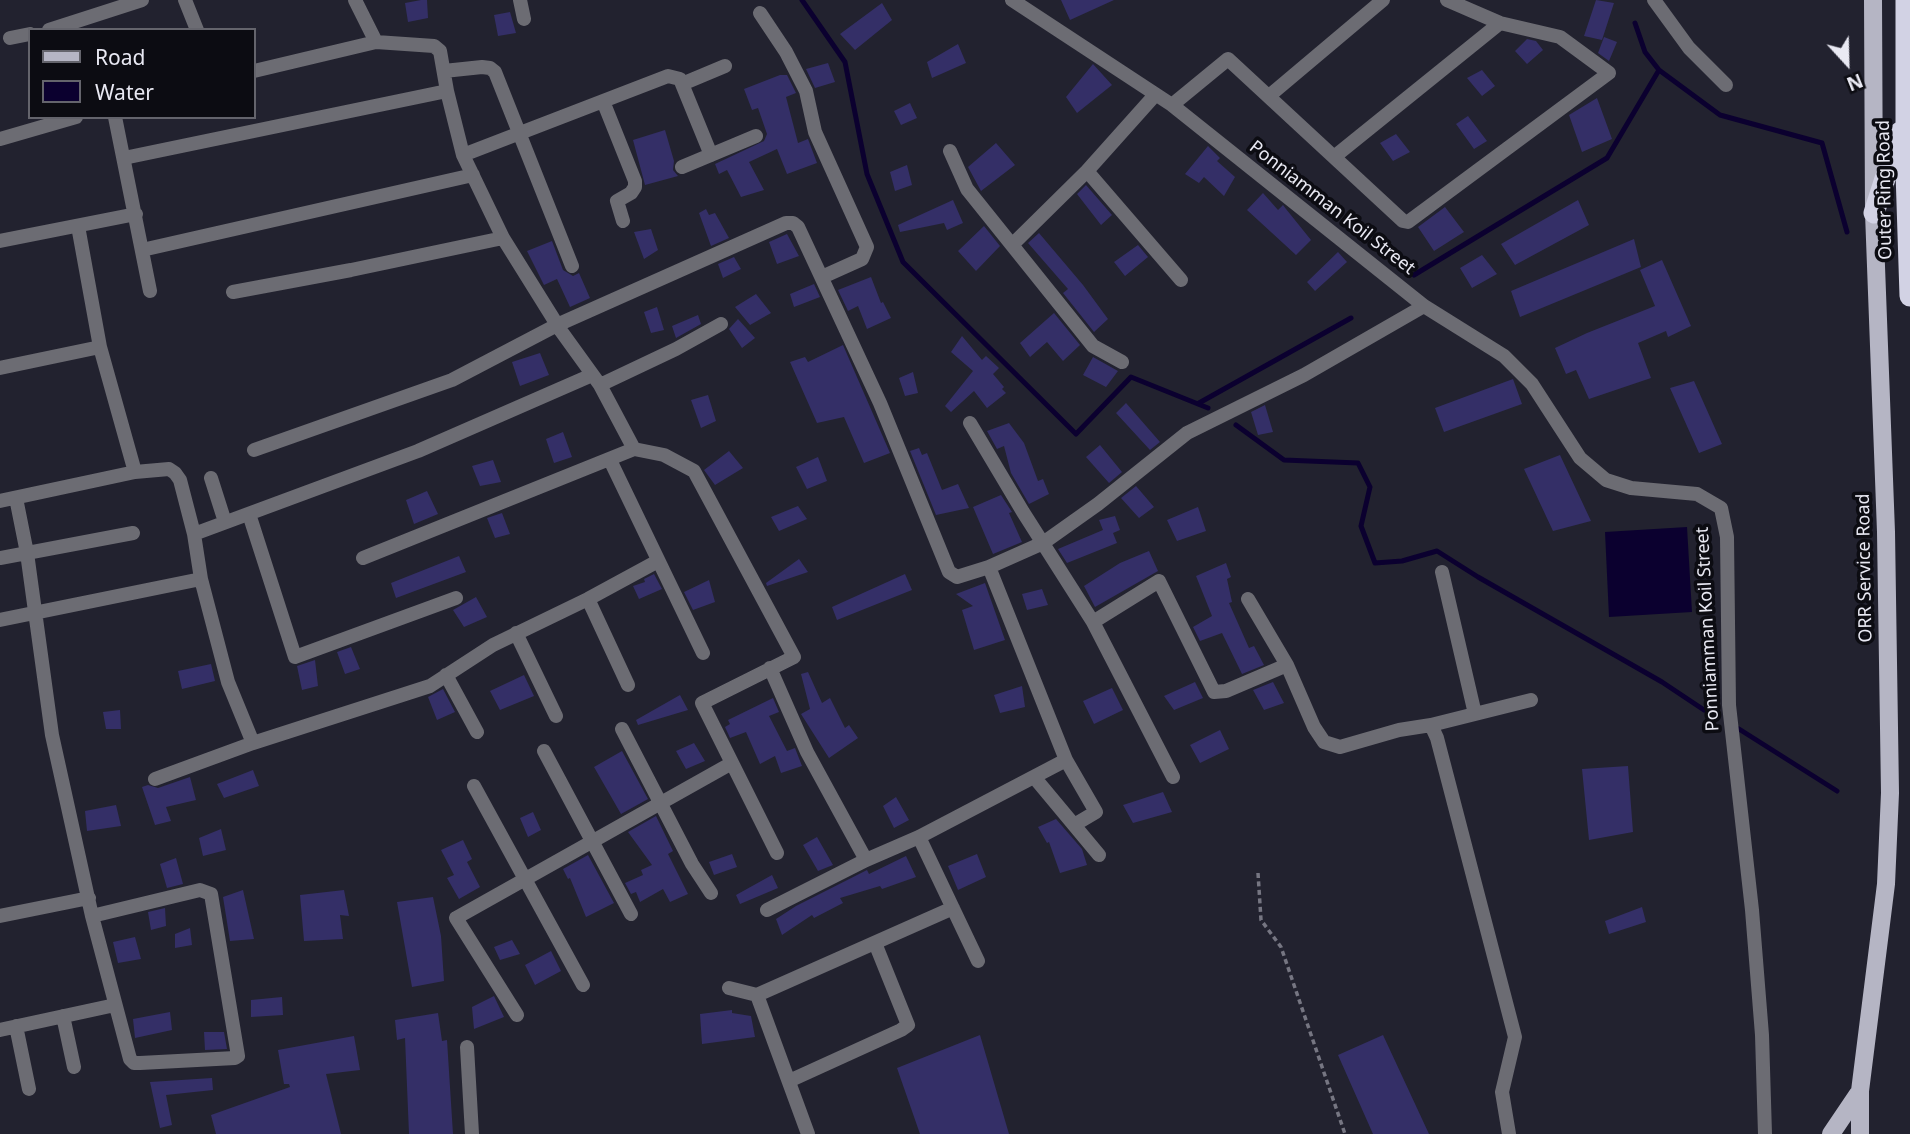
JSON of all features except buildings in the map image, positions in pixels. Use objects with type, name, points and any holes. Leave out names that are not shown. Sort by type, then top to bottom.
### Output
[{"type":"highway","name":"Outer Ring Road","points":[[1906,0],[1910,296]]},
{"type":"highway","points":[[1874,213],[1906,111]]},
{"type":"main road","name":"ORR Service Road","points":[[1860,1134],[1860,1091],[1886,884],[1890,793],[1886,532],[1874,213],[1873,0]]},
{"type":"main road","points":[[1831,1134],[1860,1091]]},
{"type":"street","points":[[61,28],[142,0]]},
{"type":"street","points":[[185,0],[196,28]]},
{"type":"street","points":[[355,0],[376,42]]},
{"type":"street","points":[[520,0],[524,19]]},
{"type":"street","name":"Ponniamman Koil Street","points":[[1012,0],[1172,105],[1424,306],[1504,356],[1532,384],[1580,458],[1606,480],[1631,488],[1697,494],[1721,508],[1727,537],[1729,705],[1752,909],[1762,1035],[1765,1134]]},
{"type":"street","points":[[1269,96],[1383,0]]},
{"type":"street","points":[[1172,105],[1228,59],[1403,221],[1408,222],[1609,73],[1560,37],[1500,23],[1447,0]]},
{"type":"street","points":[[1654,0],[1689,48],[1726,85]]},
{"type":"street","points":[[761,13],[786,52],[806,91],[815,132],[867,247],[862,258],[822,277]]},
{"type":"street","points":[[1334,157],[1500,23]]},
{"type":"street","points":[[10,37],[28,34]]},
{"type":"street","points":[[256,71],[376,42],[434,46],[440,51],[463,155],[472,175],[503,238],[557,325],[596,380],[634,449]]},
{"type":"street","points":[[681,84],[725,66]]},
{"type":"street","points":[[444,71],[490,68],[495,72],[572,266]]},
{"type":"street","points":[[463,155],[668,76],[680,79],[710,155]]},
{"type":"street","points":[[124,158],[447,91]]},
{"type":"street","points":[[1012,245],[1087,172],[1155,95]]},
{"type":"street","points":[[603,101],[635,181],[632,192],[617,201],[623,221]]},
{"type":"street","points":[[0,139],[69,119]]},
{"type":"street","points":[[115,119],[150,291]]},
{"type":"street","points":[[682,167],[756,136]]},
{"type":"street","points":[[950,151],[967,189],[1093,346],[1122,362]]},
{"type":"street","points":[[1087,172],[1181,280]]},
{"type":"street","points":[[142,250],[472,175]]},
{"type":"street","points":[[0,242],[136,214]]},
{"type":"street","points":[[254,450],[452,380],[557,325],[786,223],[793,223],[798,227],[880,403],[949,572],[957,577],[989,567],[1043,543],[1098,504],[1187,433],[1304,375],[1424,306]]},
{"type":"street","points":[[78,226],[100,347],[135,472]]},
{"type":"street","points":[[233,292],[503,238]]},
{"type":"street","points":[[194,534],[418,452],[676,349],[721,324]]},
{"type":"street","points":[[0,368],[100,347]]},
{"type":"street","points":[[970,423],[1093,622],[1173,777]]},
{"type":"street","points":[[363,558],[634,449],[664,455],[694,471],[793,657],[702,702],[777,853]]},
{"type":"street","points":[[610,460],[703,653]]},
{"type":"street","points":[[0,501],[135,472],[169,469],[175,473],[180,480],[194,534],[201,579],[228,682],[253,743]]},
{"type":"street","points":[[211,478],[225,522]]},
{"type":"street","points":[[16,498],[27,553],[52,735],[92,916],[130,1059],[134,1063],[238,1056],[211,894],[200,890],[92,916]]},
{"type":"street","points":[[248,514],[295,657],[456,598]]},
{"type":"street","points":[[0,558],[133,533]]},
{"type":"street","points":[[155,779],[253,743],[429,686],[493,645],[588,599],[658,561]]},
{"type":"street","points":[[989,567],[1066,761],[1096,812],[1074,825]]},
{"type":"street","points":[[1442,572],[1475,714]]},
{"type":"street","points":[[0,620],[201,579]]},
{"type":"street","points":[[1093,622],[1159,581],[1214,692],[1226,691],[1287,665]]},
{"type":"street","points":[[588,599],[628,685]]},
{"type":"street","points":[[1248,599],[1287,665],[1314,727],[1324,742],[1340,747],[1399,730],[1531,700]]},
{"type":"street","points":[[516,633],[556,716]]},
{"type":"street","points":[[770,668],[807,752],[866,860]]},
{"type":"street","points":[[446,675],[477,732]]},
{"type":"street","points":[[1430,725],[1437,738],[1515,1037],[1502,1091],[1509,1134]]},
{"type":"street","points":[[622,729],[692,864],[710,893]]},
{"type":"street","points":[[544,751],[631,914]]},
{"type":"street","points":[[767,910],[866,860],[919,837],[1066,761]]},
{"type":"street","points":[[517,1016],[456,918],[732,763]]},
{"type":"street","points":[[1034,777],[1099,855]]},
{"type":"street","points":[[474,786],[583,985]]},
{"type":"street","points":[[919,837],[978,961]]},
{"type":"street","points":[[0,916],[89,898]]},
{"type":"street","points":[[729,988],[757,995],[953,908]]},
{"type":"street","points":[[789,1082],[908,1025],[875,943]]},
{"type":"street","points":[[757,995],[808,1134]]},
{"type":"street","points":[[0,1030],[115,1005]]},
{"type":"street","points":[[63,1016],[74,1067]]},
{"type":"street","points":[[16,1026],[29,1088]]},
{"type":"street","points":[[467,1047],[472,1134]]},
{"type":"path","points":[[1258,873],[1261,920],[1282,947],[1345,1134]]},
{"type":"water","points":[[1687,527],[1692,612],[1609,617],[1605,532]]},
{"type":"waterway","points":[[802,0],[845,62],[867,174],[903,262],[1076,434],[1131,377],[1208,408]]},
{"type":"waterway","points":[[1635,23],[1645,52],[1659,70],[1720,115],[1822,143],[1847,232]]},
{"type":"waterway","points":[[1414,275],[1607,158],[1659,70]]},
{"type":"waterway","points":[[1199,403],[1351,318]]},
{"type":"waterway","points":[[1236,425],[1284,460],[1358,463],[1370,487],[1361,526],[1375,563],[1402,561],[1437,551],[1662,682],[1704,710]]},
{"type":"waterway","points":[[1739,729],[1837,791]]}]
